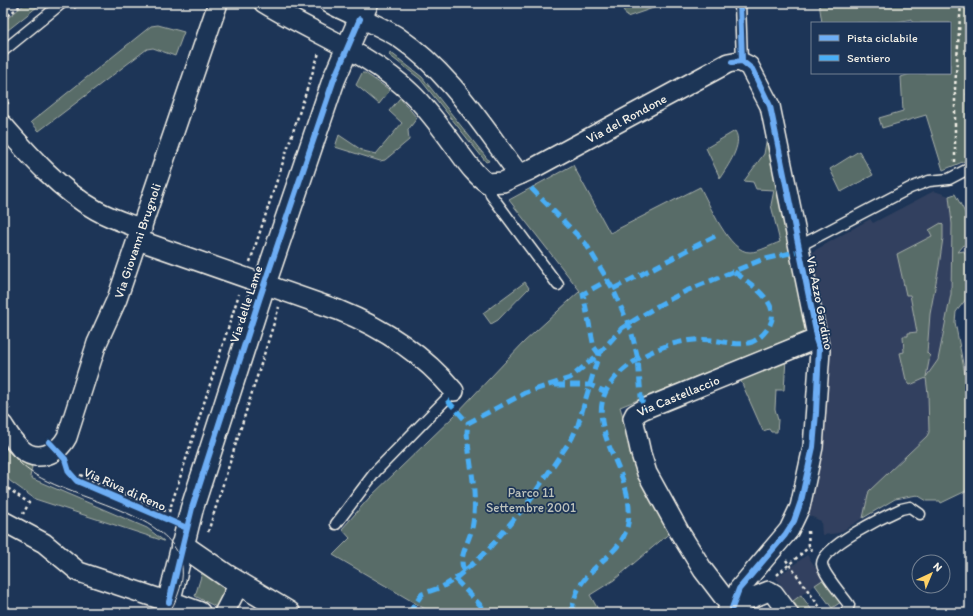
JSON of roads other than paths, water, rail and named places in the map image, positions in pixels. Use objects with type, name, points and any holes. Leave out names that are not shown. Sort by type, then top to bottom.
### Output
[{"type":"street","name":"Via Giovanni Brugnoli","points":[[3,425],[18,447],[33,455],[44,456],[57,450],[64,442],[72,424],[97,343],[117,299],[140,234],[218,3]]},
{"type":"street","points":[[264,3],[293,21],[347,48],[382,70],[411,92],[475,173],[487,183]]},
{"type":"street","points":[[329,3],[363,11],[435,68],[471,107],[511,164],[521,174]]},
{"type":"street","name":"Via delle Lame","points":[[168,607],[187,530],[264,285],[329,92],[363,11]]},
{"type":"street","name":"Via del Rondone","points":[[487,183],[503,182],[521,174],[737,62]]},
{"type":"street","name":"Via Azzo Gardino","points":[[729,611],[739,589],[789,530],[800,507],[814,437],[820,351],[816,339],[817,336],[797,244],[771,110],[752,69],[737,62]]},
{"type":"street","points":[[3,125],[47,172],[87,204],[140,234],[264,285]]},
{"type":"street","name":"Via delle Lame","points":[[264,285],[354,317],[378,328],[425,362],[454,391]]},
{"type":"street","name":"Via Castellaccio","points":[[729,611],[680,533],[647,472],[641,454],[633,418],[634,414],[816,339]]},
{"type":"street","points":[[3,521],[44,543],[79,572],[168,607],[199,613]]},
{"type":"street","points":[[187,530],[239,584],[290,613]]},
{"type":"street","points":[[224,613],[239,584]]},
{"type":"street","points":[[729,611],[765,592],[773,593],[788,613]]},
{"type":"lane","points":[[3,51],[62,3]]},
{"type":"lane","points":[[737,62],[740,3]]},
{"type":"lane","name":"Via Azzo Gardino","points":[[797,244],[807,242],[910,188],[929,181],[946,180],[957,176],[970,168]]},
{"type":"lane","points":[[487,183],[491,196],[558,284]]},
{"type":"lane","name":"Via delle Lame","points":[[336,524],[376,471],[454,391]]},
{"type":"lane","points":[[846,613],[849,605],[823,567],[823,559],[825,554],[840,543],[900,509],[910,507],[920,514]]},
{"type":"tram line","points":[[3,441],[16,458],[31,472],[54,484],[113,507],[141,520],[165,536],[179,556],[182,581],[169,613]]},
{"type":"park label","name":"Parco 11 Settembre 2001","points":[[531,500]]}]
